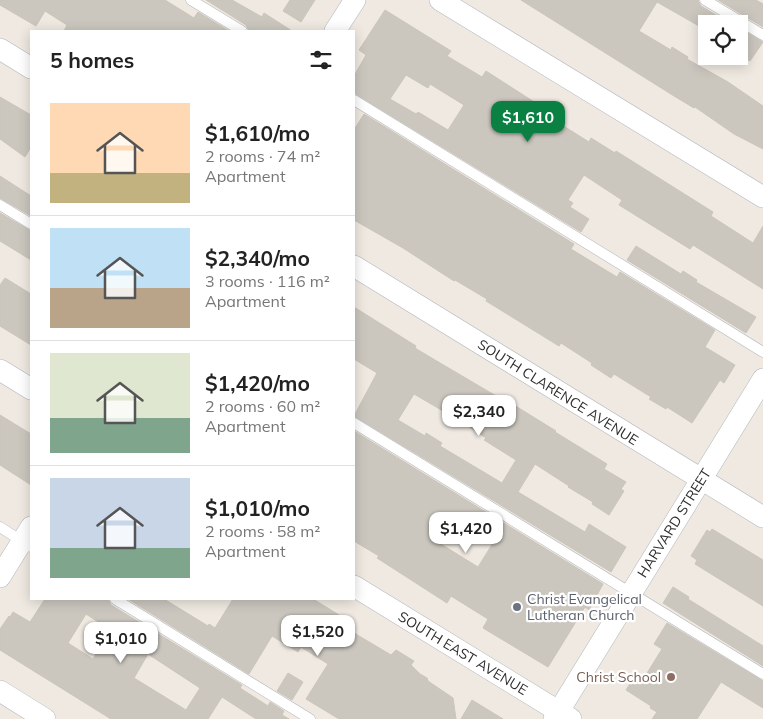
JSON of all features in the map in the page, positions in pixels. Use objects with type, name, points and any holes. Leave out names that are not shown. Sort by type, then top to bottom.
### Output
[{"type":"street","points":[[336,30],[355,0]]},
{"type":"street","points":[[440,0],[763,197]]},
{"type":"street","points":[[0,49],[30,67]]},
{"type":"street","name":"SOUTH CLARENCE AVENUE","points":[[355,267],[763,517]]},
{"type":"street","points":[[0,370],[30,388]]},
{"type":"street","name":"HARVARD STREET","points":[[561,716],[631,593],[763,379]]},
{"type":"street","points":[[0,577],[28,538]]},
{"type":"street","name":"SOUTH EAST AVENUE","points":[[355,587],[561,716]]},
{"type":"street","points":[[0,691],[45,719]]},
{"type":"lane","points":[[191,0],[240,30]]},
{"type":"lane","points":[[705,0],[763,35]]},
{"type":"lane","points":[[355,101],[763,352]]},
{"type":"lane","points":[[0,205],[30,223]]},
{"type":"lane","points":[[355,424],[763,674]]},
{"type":"lane","points":[[0,528],[28,538]]},
{"type":"lane","points":[[117,600],[310,719]]},
{"type":"building","points":[[0,0],[165,0],[194,18],[198,12],[227,30],[64,30],[67,25],[45,11],[36,26],[0,5]]},
{"type":"building","points":[[206,0],[232,0],[262,17],[264,13],[290,30],[248,30],[246,25]]},
{"type":"building","points":[[290,0],[315,0],[301,22],[283,11]]},
{"type":"building","points":[[521,0],[698,0],[701,6],[716,15],[698,15],[698,25],[657,2],[639,31],[671,50],[672,47],[688,57],[687,59],[728,82],[763,106],[763,149],[734,134],[695,107],[674,96]]},
{"type":"building","points":[[718,0],[756,0],[763,4],[763,27],[748,18],[748,15],[743,15]]},
{"type":"building","points":[[385,10],[451,51],[447,56],[482,77],[486,71],[556,116],[554,120],[589,142],[591,138],[615,153],[616,151],[713,212],[711,216],[753,243],[763,226],[763,289],[693,245],[690,249],[619,205],[622,200],[584,175],[568,200],[573,203],[570,207],[589,219],[581,232],[355,94],[355,74],[366,55],[359,50]],"holes":[[[406,75],[428,88],[430,84],[464,105],[448,130],[418,112],[416,114],[390,99]]]},
{"type":"building","points":[[748,33],[763,42],[750,61],[748,60]]},
{"type":"building","points":[[0,97],[30,114],[30,149],[25,157],[0,139]]},
{"type":"building","points":[[364,114],[574,244],[571,249],[617,277],[620,272],[715,330],[705,347],[735,365],[724,383],[720,380],[692,423],[667,407],[666,409],[649,399],[651,397],[614,374],[611,378],[561,343],[559,346],[486,301],[487,299],[355,221],[355,128]]},
{"type":"building","points":[[0,176],[30,195],[30,215],[0,198]]},
{"type":"building","points":[[0,213],[30,230],[30,259],[0,241]]},
{"type":"building","points":[[636,246],[681,274],[683,271],[697,280],[696,282],[756,317],[746,333],[627,260]]},
{"type":"building","points":[[5,278],[30,293],[30,344],[0,326],[0,285]]},
{"type":"building","points":[[355,308],[416,346],[415,348],[509,402],[607,464],[604,469],[626,482],[621,489],[624,491],[609,515],[592,504],[593,502],[535,464],[518,492],[585,532],[589,524],[626,547],[611,572],[355,417],[377,373],[355,360]],"holes":[[[414,394],[486,438],[484,440],[516,460],[502,483],[440,446],[442,443],[426,433],[425,436],[398,420]]]},
{"type":"building","points":[[0,415],[30,433],[30,484],[0,465]]},
{"type":"building","points":[[355,432],[603,584],[589,610],[585,607],[548,667],[483,628],[488,619],[451,596],[447,603],[377,558],[379,556],[355,542]],"holes":[[[451,517],[493,543],[478,567],[436,541]]]},
{"type":"building","points":[[712,529],[763,560],[763,606],[695,564],[697,560],[691,556],[707,530],[710,532]]},
{"type":"building","points":[[673,587],[689,597],[688,599],[763,646],[763,666],[663,603]]},
{"type":"building","points":[[44,600],[108,600],[111,605],[242,685],[240,688],[268,706],[270,702],[284,711],[282,715],[289,719],[256,719],[222,697],[208,719],[111,719],[0,650],[0,629],[13,612],[30,622]],"holes":[[[86,614],[114,632],[100,654],[97,652],[93,659],[68,643]],[[148,654],[200,688],[186,710],[134,678]]]},
{"type":"building","points":[[130,600],[166,600],[208,626],[209,624],[215,628],[232,600],[315,600],[352,623],[349,630],[391,655],[396,650],[414,661],[411,665],[420,674],[453,698],[456,719],[339,719],[306,699],[328,664],[301,647],[298,652],[272,636],[249,674]]},
{"type":"building","points":[[667,623],[763,681],[763,708],[721,682],[697,719],[652,719],[657,712],[626,690],[637,673],[644,678],[662,649],[654,644]]},
{"type":"building","points":[[288,673],[303,682],[292,700],[277,691]]},
{"type":"building","points":[[472,700],[503,719],[461,719]]},
{"type":"place","name":"Christ Evangelical Lutheran Church","points":[[517,607]]},
{"type":"place","name":"Christ School","points":[[671,677]]}]
